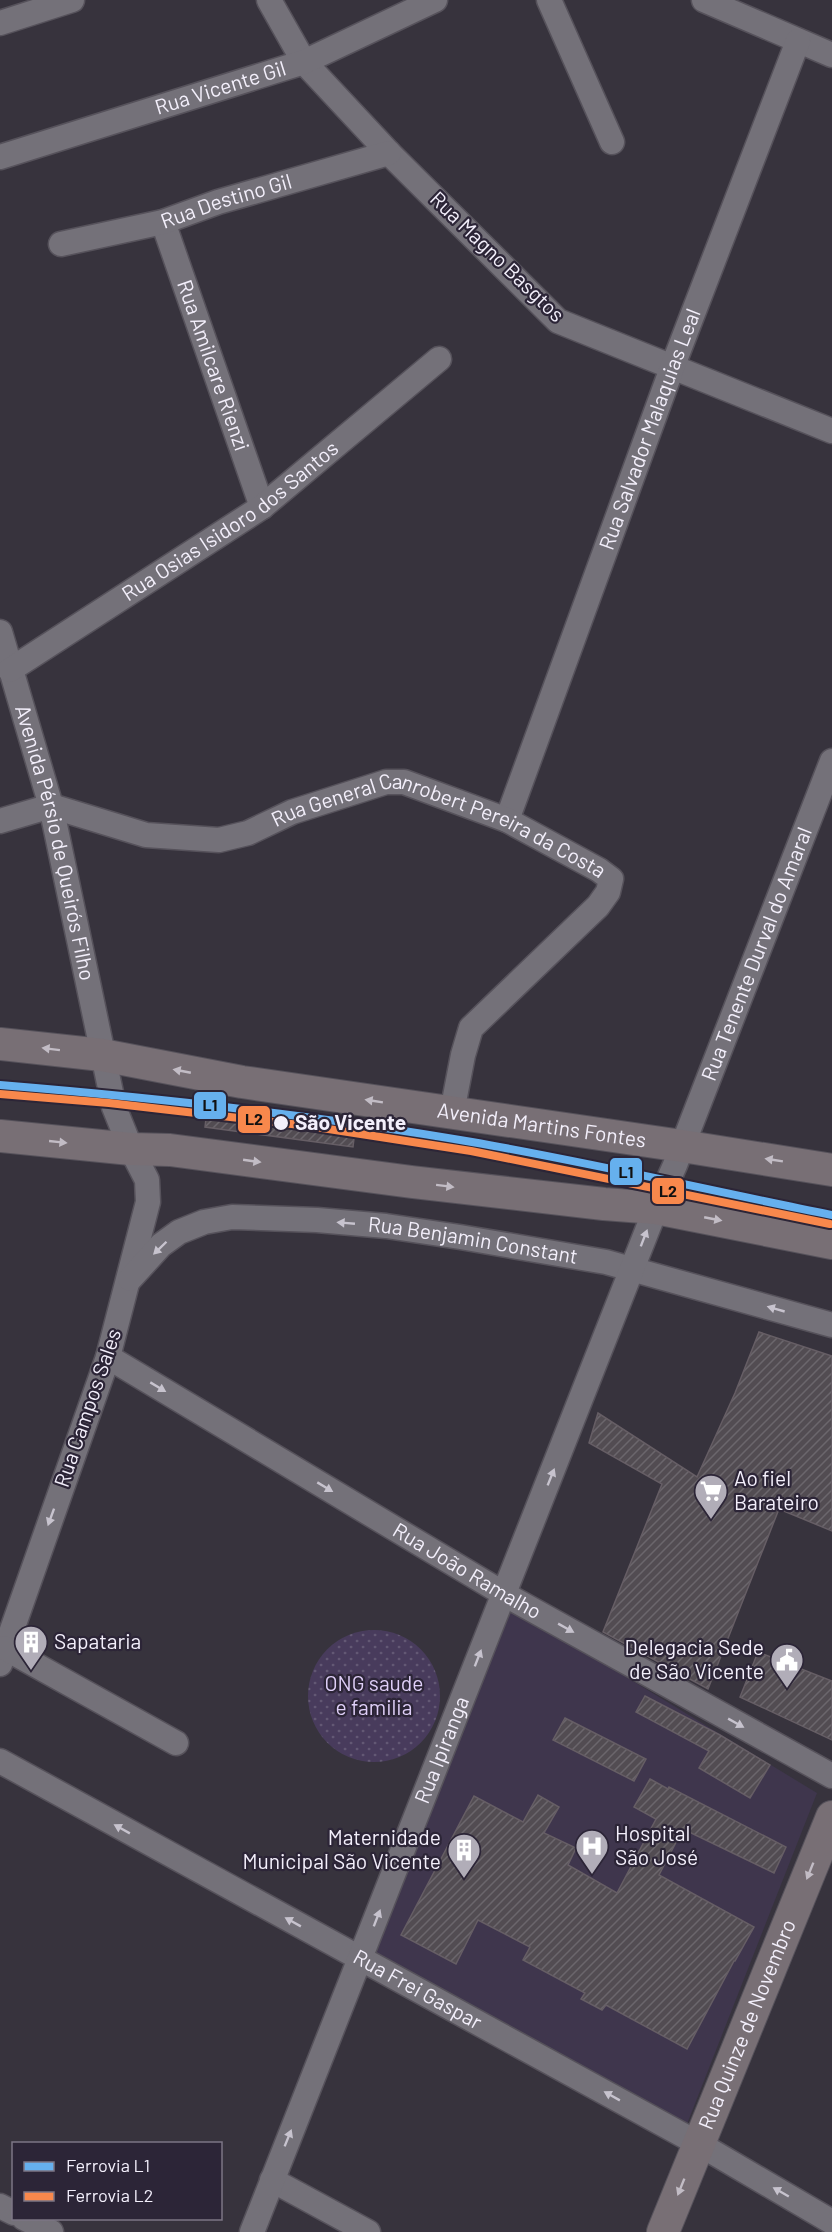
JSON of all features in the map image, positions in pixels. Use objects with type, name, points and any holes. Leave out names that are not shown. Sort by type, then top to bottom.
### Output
[{"type":"main road","name":"Avenida Martins Fontes","points":[[0,1044],[102,1055],[242,1082],[832,1170]]},
{"type":"main road","points":[[0,1136],[198,1153],[411,1182],[656,1208],[832,1243]]},
{"type":"main road","name":"Rua Quinze de Novembro","points":[[663,2232],[832,1817]]},
{"type":"street","points":[[0,23],[72,0]]},
{"type":"street","name":"Rua Magno Basgtos","points":[[269,0],[304,62],[389,153],[558,321],[832,431]]},
{"type":"street","name":"Rua Vicente Gil","points":[[0,157],[304,62],[435,0]]},
{"type":"street","points":[[549,0],[612,142]]},
{"type":"street","points":[[704,0],[832,55]]},
{"type":"street","name":"Rua Salvador Malaquias Leal","points":[[507,820],[672,368],[798,41]]},
{"type":"street","name":"Rua Destino Gil","points":[[61,244],[163,222],[218,202],[389,153]]},
{"type":"street","name":"Rua Amilcare Rienzi","points":[[163,222],[262,507]]},
{"type":"street","name":"Rua Osias Isidoro dos Santos","points":[[10,670],[262,507],[439,359]]},
{"type":"street","name":"Avenida Pérsio de Queirós Filho","points":[[0,634],[51,806],[114,1107],[131,1149]]},
{"type":"street","name":"Rua Tenente Durval do Amaral","points":[[656,1208],[822,814],[832,761]]},
{"type":"street","name":"Rua General Canrobert Pereira da Costa","points":[[51,806],[146,835],[219,840],[248,832],[292,812],[386,782],[404,782],[507,820],[599,870],[611,879],[608,892],[598,906],[471,1028],[463,1055],[452,1112]]},
{"type":"street","points":[[0,821],[51,806]]},
{"type":"street","name":"Rua Campos Sales","points":[[3,1656],[108,1358],[148,1202],[147,1180],[131,1149]]},
{"type":"street","points":[[632,1268],[656,1208]]},
{"type":"street","name":"Rua Benjamin Constant","points":[[127,1281],[161,1245],[179,1232],[204,1222],[232,1217],[317,1220],[386,1226],[570,1255],[632,1268],[832,1325]]},
{"type":"street","name":"Rua Ipiranga","points":[[252,2232],[632,1268]]},
{"type":"street","name":"Rua João Ramalho","points":[[108,1358],[504,1594],[832,1776]]},
{"type":"street","points":[[3,1656],[177,1743]]},
{"type":"street","name":"Rua Frei Gaspar","points":[[0,1761],[699,2144],[832,2222]]},
{"type":"street","points":[[272,2180],[368,2232]]},
{"type":"street","points":[[28,2220],[51,2232]]},
{"type":"shaded area","name":"Hospital São José","points":[[506,1604],[817,1793],[687,2124],[368,1957]]},
{"type":"green space","name":"ONG saude e familia","points":[[374,1630],[399,1635],[421,1649],[435,1671],[440,1696],[435,1721],[421,1743],[399,1757],[374,1762],[349,1757],[327,1743],[313,1721],[308,1696],[313,1671],[327,1649],[349,1635]]},
{"type":"building","name":"São Vicente","points":[[207,1110],[355,1130],[353,1147],[205,1127]]},
{"type":"building","name":"Ao fiel Barateiro","points":[[759,1332],[832,1356],[832,1531],[779,1509],[708,1689],[603,1632],[662,1484],[589,1443],[598,1413],[697,1477],[735,1393]]},
{"type":"building","name":"Delegacia Sede de São Vicente","points":[[758,1652],[832,1681],[832,1740],[740,1697]]},
{"type":"building","points":[[645,1696],[720,1735],[770,1765],[750,1798],[699,1768],[709,1751],[636,1712]]},
{"type":"building","points":[[565,1718],[646,1759],[634,1781],[553,1740]]},
{"type":"building","points":[[650,1779],[786,1847],[774,1873],[683,1829],[659,1875],[754,1927],[687,2049],[606,2005],[602,2010],[581,1999],[585,1993],[523,1960],[530,1947],[478,1920],[456,1964],[401,1935],[474,1796],[523,1822],[538,1795],[559,1807],[544,1833],[576,1848],[568,1865],[617,1893],[656,1819],[634,1807]]},
{"type":"rail line","name":"L1","points":[[0,1085],[237,1108],[413,1132],[562,1159],[832,1215]]},
{"type":"rail line","name":"L2","points":[[0,1094],[109,1103],[309,1126],[471,1151],[830,1224]]},
{"type":"place","name":"São Vicente","points":[[281,1123]]},
{"type":"place","name":"Ao fiel Barateiro","points":[[711,1520]]},
{"type":"place","name":"Sapataria","points":[[31,1671]]},
{"type":"place","name":"Delegacia Sede de São Vicente","points":[[787,1689]]},
{"type":"place","name":"Hospital São José","points":[[592,1875]]},
{"type":"place","name":"Maternidade Municipal São Vicente","points":[[464,1879]]}]
